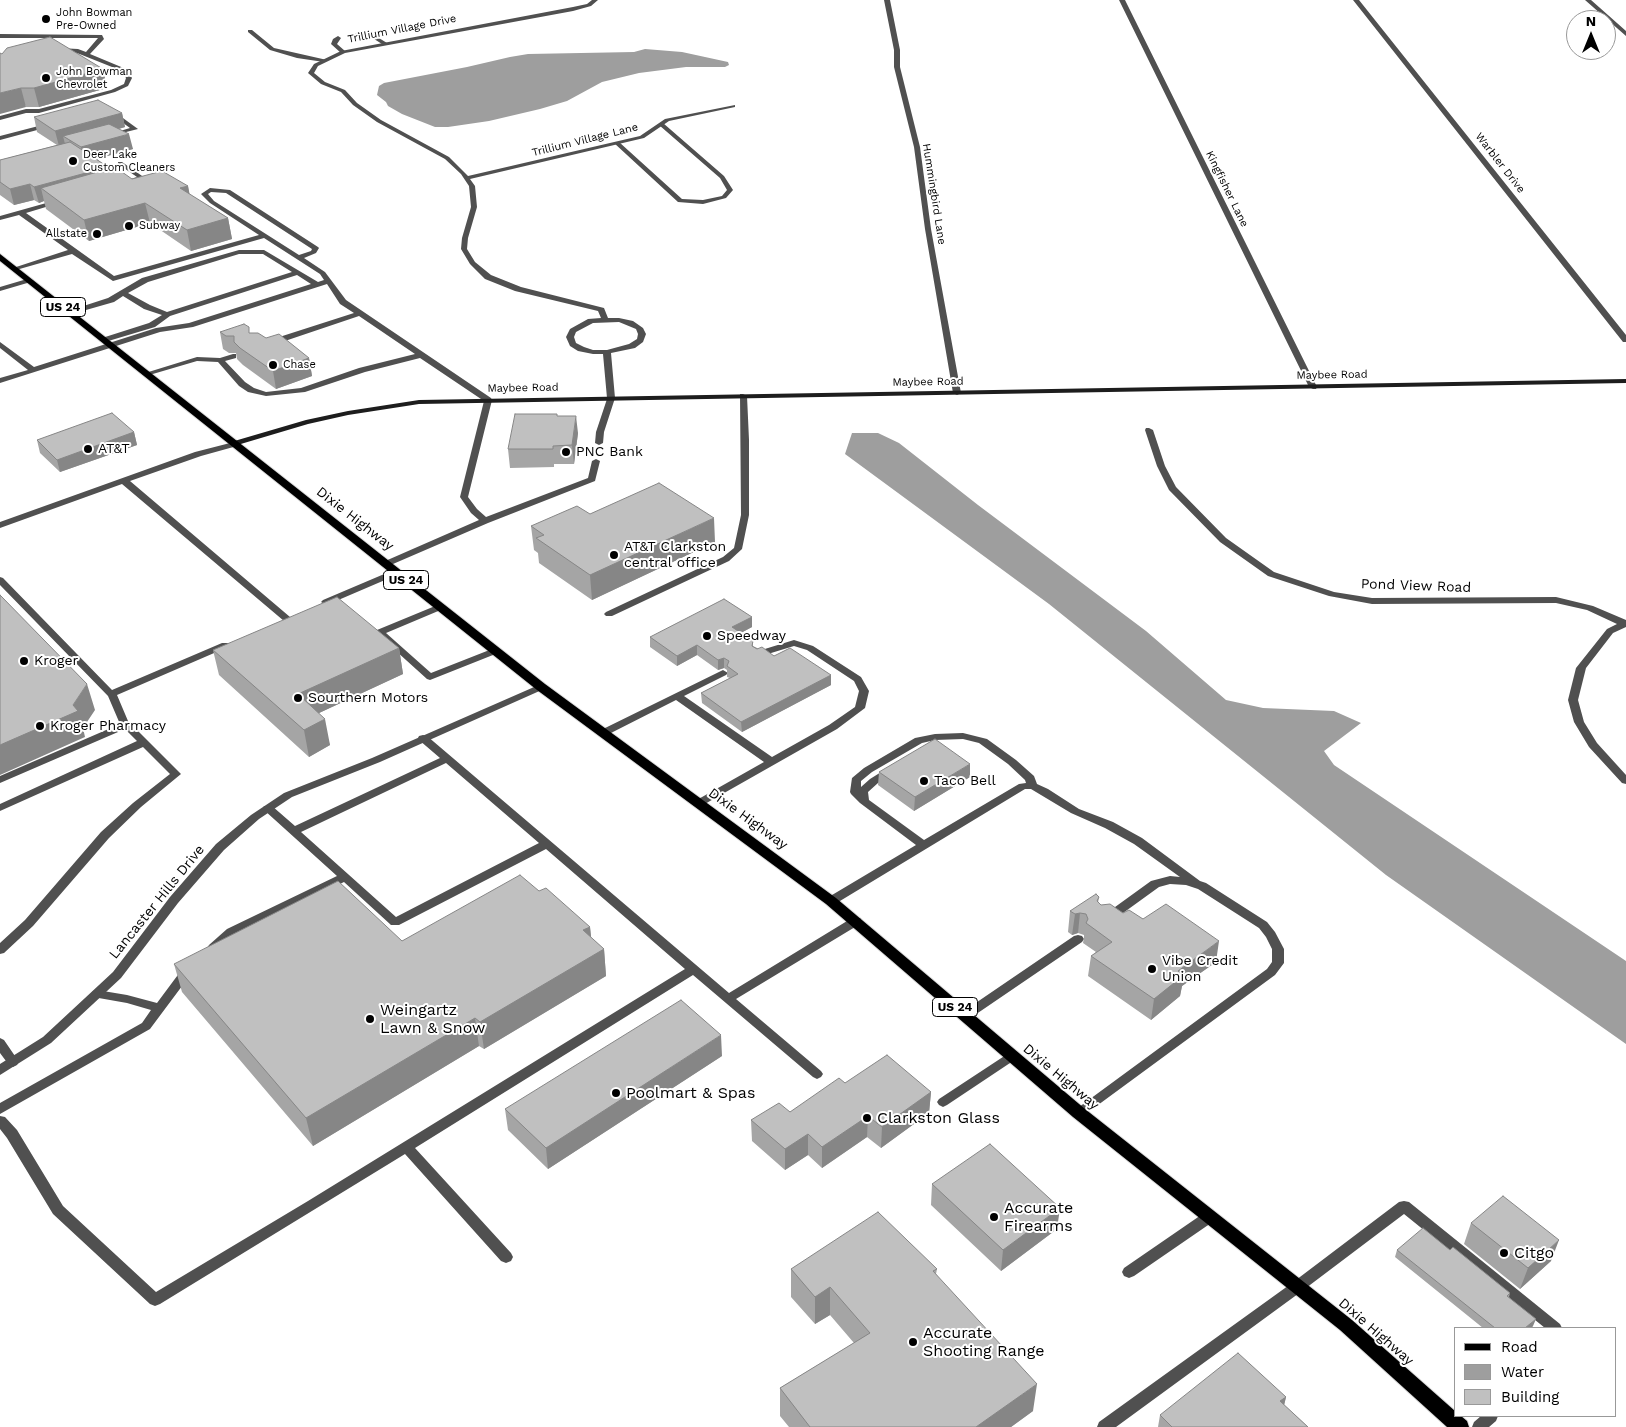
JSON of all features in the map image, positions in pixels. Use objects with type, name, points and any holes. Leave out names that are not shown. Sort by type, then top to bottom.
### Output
[{"type":"main road","name":"Dixie Highway","points":[[0,258],[541,687],[832,901],[1079,1113],[1346,1326],[1460,1427]]},
{"type":"main road","name":"Maybee Road","points":[[234,444],[306,422],[348,413],[420,402],[1626,381]]},
{"type":"street","name":"Trillium Village Drive","points":[[324,60],[343,52],[589,5],[595,0]]},
{"type":"street","name":"Hummingbird Lane","points":[[887,0],[897,50],[898,67],[917,148],[928,229],[957,392]]},
{"type":"street","name":"Kingfisher Lane","points":[[1122,0],[1313,387]]},
{"type":"street","name":"Warbler Drive","points":[[1356,0],[1626,340]]},
{"type":"street","points":[[1588,0],[1626,34]]},
{"type":"street","points":[[250,32],[272,49],[297,56],[324,60]]},
{"type":"street","points":[[358,34],[372,36],[384,43]]},
{"type":"street","points":[[0,36],[100,36],[102,39],[86,55]]},
{"type":"street","points":[[338,38],[334,40],[334,44],[343,52]]},
{"type":"street","points":[[0,118],[113,91],[126,85],[129,78],[124,70],[86,55],[70,50],[50,50]]},
{"type":"street","points":[[324,60],[316,65],[312,73],[314,78],[342,91],[355,104],[378,121],[447,158],[472,186],[474,207],[465,238],[464,249],[472,263],[488,277],[518,289],[600,310],[605,320]]},
{"type":"street","name":"Trillium Village Lane","points":[[466,178],[642,137],[667,120],[733,106]]},
{"type":"street","points":[[107,110],[135,129],[107,137]]},
{"type":"street","points":[[0,138],[55,124]]},
{"type":"street","points":[[618,143],[680,200],[704,202],[724,197],[730,190],[722,177],[661,124]]},
{"type":"street","points":[[120,164],[142,178],[124,183]]},
{"type":"street","points":[[298,257],[314,252],[316,248],[228,190],[210,190],[204,194],[212,202],[323,273],[343,302],[488,400],[464,497],[474,511],[485,521]]},
{"type":"street","points":[[0,218],[67,199]]},
{"type":"street","points":[[20,212],[113,280],[264,236]]},
{"type":"street","points":[[14,268],[73,252]]},
{"type":"street","points":[[69,312],[111,300],[145,280],[232,253],[264,252],[316,284]]},
{"type":"street","points":[[0,381],[34,371],[109,343],[152,325],[167,314],[298,272]]},
{"type":"street","points":[[109,343],[159,330],[190,325],[328,280]]},
{"type":"street","points":[[0,289],[30,281]]},
{"type":"street","points":[[124,294],[147,307],[167,314]]},
{"type":"street","points":[[266,344],[360,313]]},
{"type":"street","points":[[605,320],[630,323],[639,328],[642,334],[640,340],[632,346],[607,352],[581,348],[573,344],[570,338],[573,331],[580,326],[605,320]]},
{"type":"street","points":[[0,344],[34,371]]},
{"type":"street","points":[[599,443],[600,432],[611,398],[607,352]]},
{"type":"street","points":[[220,360],[246,387],[266,394],[302,390],[362,370],[422,355]]},
{"type":"street","points":[[146,374],[197,359],[220,360],[232,356]]},
{"type":"street","points":[[609,614],[726,559],[738,549],[745,515],[743,396]]},
{"type":"street","name":"Pond View Road","points":[[1149,430],[1172,488],[1223,540],[1271,574],[1332,594],[1372,601],[1556,600],[1590,608],[1625,624]]},
{"type":"street","points":[[0,514],[4,523],[198,454],[234,444]]},
{"type":"street","points":[[386,564],[485,521],[592,479],[596,461]]},
{"type":"street","points":[[124,481],[286,619]]},
{"type":"street","points":[[319,605],[396,572]]},
{"type":"street","points":[[0,580],[111,694],[126,725],[176,774],[137,805],[105,835],[29,923],[0,950]]},
{"type":"street","points":[[440,607],[380,632],[430,677],[495,651]]},
{"type":"street","points":[[1625,624],[1610,631],[1581,668],[1573,700],[1579,722],[1593,745],[1626,781]]},
{"type":"street","points":[[111,694],[234,641]]},
{"type":"street","points":[[699,803],[832,727],[860,708],[864,691],[858,680],[810,648],[794,643],[758,654]]},
{"type":"street","points":[[603,732],[722,673]]},
{"type":"street","name":"Lancaster Hills Drive","points":[[0,1070],[47,1040],[117,975],[174,900],[220,847],[255,816],[288,795],[541,687]]},
{"type":"street","points":[[677,696],[771,762]]},
{"type":"street","points":[[0,780],[126,725]]},
{"type":"street","points":[[932,747],[963,736]]},
{"type":"street","points":[[924,846],[864,801],[855,792],[856,780],[868,770],[919,740],[935,737],[963,736],[983,741],[1030,778],[1033,786]]},
{"type":"street","points":[[423,738],[692,970],[817,1074]]},
{"type":"street","points":[[0,808],[144,742]]},
{"type":"street","points":[[294,831],[447,759]]},
{"type":"street","points":[[864,801],[863,792],[874,780],[899,766]]},
{"type":"street","points":[[832,901],[1023,786],[1033,786],[1044,790],[1075,811],[1109,825],[1138,841],[1202,886],[1263,925],[1272,935],[1278,949],[1278,963],[1272,972],[1079,1113]]},
{"type":"street","points":[[268,808],[395,922],[546,844]]},
{"type":"street","points":[[0,1109],[146,1026],[182,975],[231,932],[344,877]]},
{"type":"street","points":[[1102,921],[1155,884],[1170,880],[1188,881],[1202,886]]},
{"type":"street","points":[[728,999],[856,921]]},
{"type":"street","points":[[965,1016],[1078,939]]},
{"type":"street","points":[[0,1120],[12,1134],[58,1210],[155,1300],[692,970]]},
{"type":"street","points":[[97,994],[127,999],[159,1008]]},
{"type":"street","points":[[0,1043],[13,1062]]},
{"type":"street","points":[[943,1102],[1012,1056]]},
{"type":"street","points":[[406,1147],[506,1257]]},
{"type":"street","points":[[1104,1427],[1297,1287],[1404,1206],[1554,1327]]},
{"type":"street","points":[[1129,1272],[1209,1217]]},
{"type":"street","points":[[1479,1427],[1490,1417]]},
{"type":"water","points":[[645,49],[682,52],[728,62],[729,65],[725,67],[686,67],[639,73],[602,82],[567,101],[540,109],[489,121],[448,127],[435,127],[402,114],[388,106],[377,95],[379,86],[384,83],[510,57],[528,54],[634,52]]},
{"type":"water","points":[[852,433],[878,433],[899,443],[1146,631],[1226,700],[1263,708],[1334,711],[1361,723],[1324,751],[1334,765],[1626,961],[1626,1044],[1386,875],[1049,604],[845,454]]},
{"type":"building","points":[[50,37],[103,69],[34,88],[21,88],[0,93],[0,53],[2,54],[7,48]]},
{"type":"building","points":[[98,100],[122,113],[55,131],[34,117]]},
{"type":"building","points":[[109,124],[129,134],[81,147],[63,136]]},
{"type":"building","points":[[70,142],[108,167],[34,187],[30,184],[10,189],[0,182],[0,160]]},
{"type":"building","points":[[115,167],[132,179],[162,171],[188,186],[180,188],[228,218],[187,230],[145,203],[84,220],[41,188]]},
{"type":"building","points":[[244,324],[249,327],[249,333],[258,333],[266,338],[279,334],[309,358],[273,371],[240,348],[234,342],[234,336],[226,336],[220,332]]},
{"type":"building","points":[[112,413],[134,432],[57,460],[37,440]]},
{"type":"building","points":[[515,414],[576,416],[572,445],[553,446],[553,449],[508,449]]},
{"type":"building","points":[[659,483],[714,518],[590,575],[536,538],[544,535],[531,526],[577,506],[590,514]]},
{"type":"building","name":"Kroger","points":[[0,595],[87,684],[73,705],[78,711],[0,745]]},
{"type":"building","points":[[337,597],[399,648],[298,694],[325,719],[304,730],[213,650]]},
{"type":"building","points":[[724,599],[752,617],[732,627],[753,641],[752,646],[757,649],[762,647],[774,656],[790,648],[831,675],[741,722],[701,693],[738,674],[727,666],[729,661],[724,658],[718,660],[697,645],[677,656],[650,637]]},
{"type":"building","points":[[935,739],[970,764],[915,797],[879,772]]},
{"type":"building","name":"Weingartz Lawn & Snow","points":[[520,875],[539,891],[546,888],[590,927],[583,930],[604,949],[480,1022],[475,1018],[306,1118],[174,964],[338,881],[402,941]]},
{"type":"building","name":"Vibe Credit Union","points":[[1096,894],[1099,897],[1097,901],[1101,905],[1110,904],[1123,913],[1129,910],[1143,919],[1166,904],[1219,941],[1178,971],[1184,975],[1154,999],[1091,956],[1112,942],[1086,923],[1088,919],[1086,914],[1075,914],[1070,911]]},
{"type":"building","points":[[681,1000],[721,1035],[546,1148],[505,1109]]},
{"type":"building","points":[[887,1055],[931,1092],[882,1127],[868,1116],[822,1147],[808,1134],[785,1149],[751,1120],[779,1103],[790,1112],[839,1078],[845,1083]]},
{"type":"building","name":"Accurate Firearms","points":[[990,1144],[1060,1208],[1003,1250],[932,1184]]},
{"type":"building","points":[[1503,1196],[1559,1240],[1528,1268],[1471,1223]]},
{"type":"building","name":"Accurate Shooting Range","points":[[878,1212],[937,1269],[933,1271],[1037,1384],[976,1427],[810,1427],[780,1388],[870,1333],[830,1287],[815,1297],[791,1269]]},
{"type":"building","points":[[1423,1228],[1450,1250],[1453,1247],[1510,1293],[1507,1296],[1536,1319],[1526,1327],[1494,1327],[1397,1250]]},
{"type":"building","points":[[1238,1353],[1286,1397],[1280,1401],[1308,1427],[1172,1427],[1160,1415]]},
{"type":"place","name":"John Bowman Pre-Owned","points":[[46,19]]},
{"type":"place","name":"John Bowman Chevrolet","points":[[46,78]]},
{"type":"place","name":"Deer Lake Custom Cleaners","points":[[73,161]]},
{"type":"place","name":"Subway","points":[[129,226]]},
{"type":"place","name":"Allstate","points":[[97,234]]},
{"type":"place","name":"Chase","points":[[273,365]]},
{"type":"place","name":"AT&T","points":[[88,449]]},
{"type":"place","name":"PNC Bank","points":[[566,452]]},
{"type":"place","name":"AT&T Clarkston central office","points":[[614,555]]},
{"type":"place","name":"Speedway","points":[[707,636]]},
{"type":"place","name":"Kroger","points":[[24,661]]},
{"type":"place","name":"Sourthern Motors","points":[[298,698]]},
{"type":"place","name":"Kroger Pharmacy","points":[[40,726]]},
{"type":"place","name":"Taco Bell","points":[[924,781]]},
{"type":"place","name":"Vibe Credit Union","points":[[1152,969]]},
{"type":"place","name":"Weingartz Lawn & Snow","points":[[370,1019]]},
{"type":"place","name":"Poolmart & Spas","points":[[616,1093]]},
{"type":"place","name":"Clarkston Glass","points":[[867,1118]]},
{"type":"place","name":"Accurate Firearms","points":[[994,1217]]},
{"type":"place","name":"Citgo","points":[[1504,1253]]},
{"type":"place","name":"Accurate Shooting Range","points":[[913,1342]]}]
